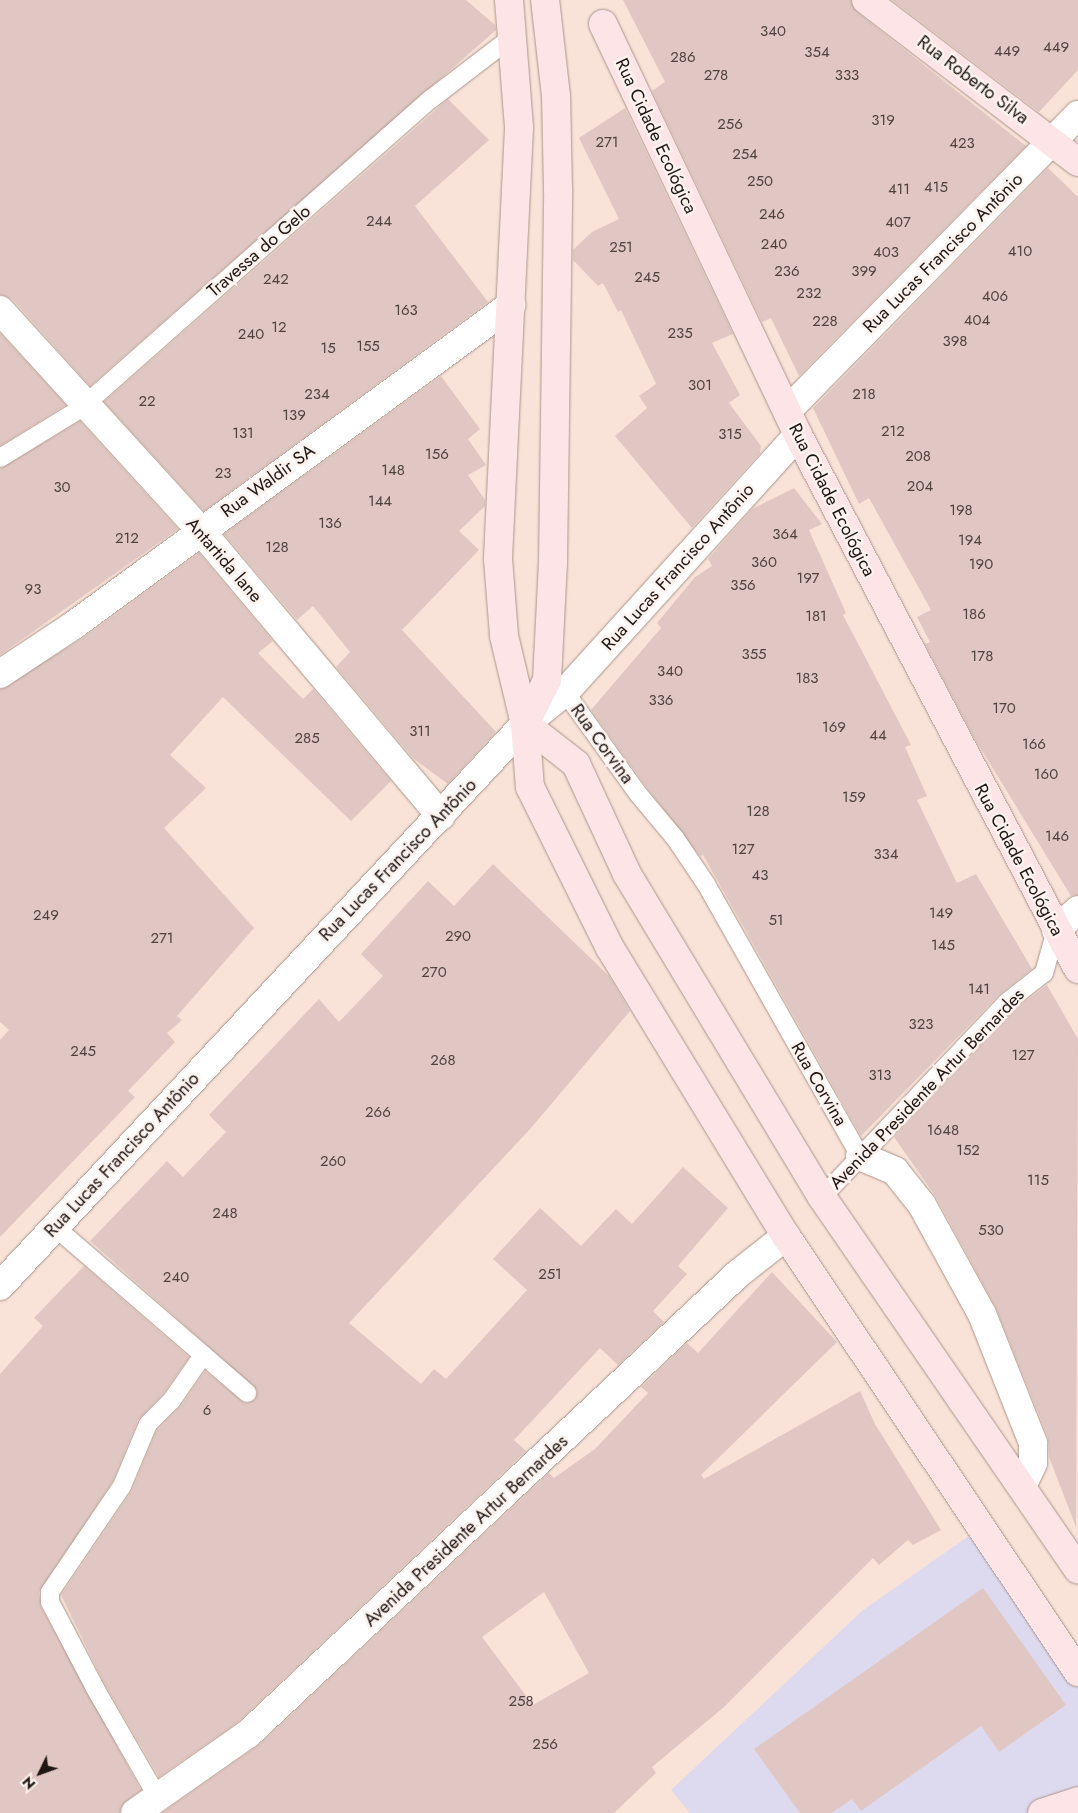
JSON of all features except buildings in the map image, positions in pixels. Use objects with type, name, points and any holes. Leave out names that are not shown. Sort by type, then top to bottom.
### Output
[{"type":"street","points":[[509,0],[519,128],[498,559],[504,636],[525,724],[530,788],[610,948],[786,1236],[1078,1672]]},
{"type":"street","points":[[525,724],[547,680],[553,563],[558,190],[556,96],[545,0]]},
{"type":"street","name":"Rua Roberto Silva","points":[[866,0],[1053,141],[1078,162]]},
{"type":"street","name":"Rua Cidade Ecológica","points":[[603,24],[792,423],[1078,969]]},
{"type":"street","name":"Rua Lucas Francisco Antônio","points":[[0,1286],[525,724],[565,692],[792,423],[1078,115]]},
{"type":"street","name":"Rua Waldir SA","points":[[0,674],[74,625],[200,530],[511,305]]},
{"type":"street","name":"Antartida lane","points":[[0,310],[200,530],[441,816]]},
{"type":"street","points":[[525,724],[576,764],[627,874],[822,1197],[1078,1570]]},
{"type":"street","points":[[1056,930],[1078,910]]},
{"type":"street","points":[[860,1156],[895,1171],[922,1205],[982,1314],[1033,1443],[1033,1463],[1024,1482]]},
{"type":"street","name":"Avenida Presidente Artur Bernardes","points":[[135,1813],[248,1734],[739,1273],[786,1236]]},
{"type":"street","points":[[1042,1813],[1078,1801]]},
{"type":"lane","name":"Travessa do Gelo","points":[[0,458],[86,404],[431,100],[513,36]]},
{"type":"lane","name":"Rua Corvina","points":[[565,692],[638,795],[675,838],[706,884],[860,1156]]},
{"type":"lane","name":"Avenida Presidente Artur Bernardes","points":[[822,1197],[1007,1002],[1044,973],[1056,930]]},
{"type":"lane","points":[[55,1227],[247,1393]]},
{"type":"lane","points":[[157,1796],[94,1688],[50,1602],[50,1592],[122,1486],[148,1424],[172,1400],[203,1355]]},
{"type":"shaded area","points":[[980,1528],[1078,1662],[1078,1813],[690,1813],[671,1790],[862,1611]]}]
